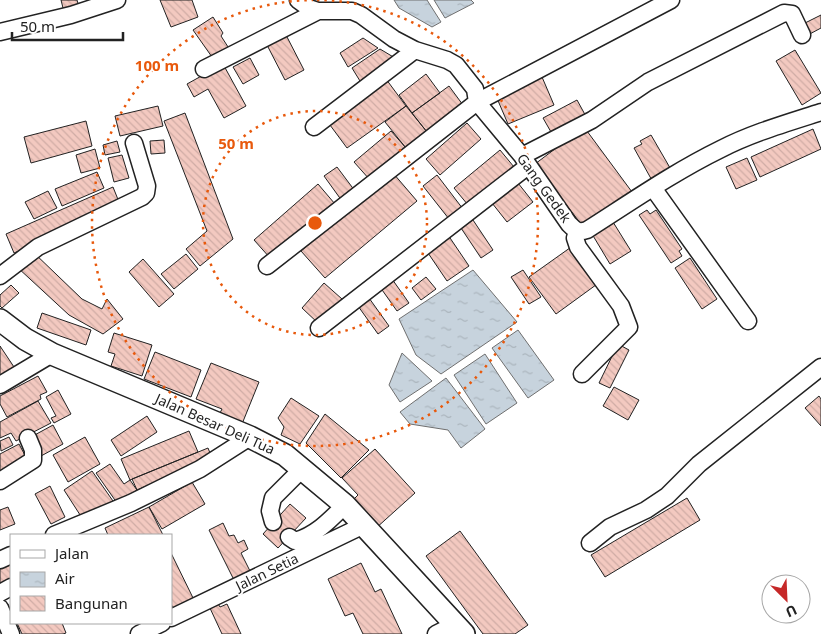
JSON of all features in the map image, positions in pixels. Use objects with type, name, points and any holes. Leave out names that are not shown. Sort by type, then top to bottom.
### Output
[{"type":"main road","name":"Jalan Besar Deli Tua","points":[[0,320],[25,339],[52,354],[250,437],[285,455],[345,505],[364,525],[451,631]]},
{"type":"street","points":[[0,32],[70,15],[117,0]]},
{"type":"street","name":"Gang Gedek","points":[[298,0],[309,8],[318,11],[352,11],[415,50],[447,60],[456,65],[475,89],[477,102],[525,161],[569,224],[576,231],[587,230],[721,148],[758,133],[821,112]]},
{"type":"street","points":[[268,266],[477,102],[665,1]]},
{"type":"street","points":[[204,70],[318,11]]},
{"type":"street","points":[[319,328],[525,161],[592,120],[648,82],[784,13],[792,14],[802,35]]},
{"type":"street","points":[[314,127],[415,50]]},
{"type":"street","points":[[0,276],[38,247],[142,197],[146,192],[147,186],[134,142]]},
{"type":"street","points":[[654,188],[748,322]]},
{"type":"street","points":[[576,231],[575,238],[578,247],[621,306],[629,327],[582,374]]},
{"type":"street","points":[[0,385],[52,354]]},
{"type":"street","points":[[590,543],[610,527],[646,510],[667,496],[698,464],[821,367]]},
{"type":"street","points":[[56,534],[131,503],[200,469],[250,437]]},
{"type":"street","points":[[0,481],[33,460],[33,450],[28,438]]},
{"type":"street","points":[[273,522],[270,511],[274,498],[302,469]]},
{"type":"street","points":[[289,537],[295,541],[306,537],[319,529],[345,505]]},
{"type":"street","name":"Jalan Setia","points":[[172,618],[364,525]]},
{"type":"street","points":[[0,608],[11,634]]},
{"type":"street","points":[[139,634],[160,624]]},
{"type":"water","points":[[394,0],[427,0],[441,22],[432,27],[399,8]]},
{"type":"water","points":[[434,0],[471,0],[474,3],[445,18]]},
{"type":"water","points":[[473,270],[517,322],[441,374],[416,355],[399,319]]},
{"type":"water","points":[[518,330],[554,380],[528,398],[492,348]]},
{"type":"water","points":[[402,353],[432,381],[400,402],[389,385]]},
{"type":"water","points":[[485,354],[517,403],[486,424],[454,375]]},
{"type":"water","points":[[446,378],[485,429],[461,448],[448,430],[410,424],[400,412]]},
{"type":"building","points":[[61,0],[77,0],[79,7],[64,12]]},
{"type":"building","points":[[160,0],[192,0],[198,17],[171,27]]},
{"type":"building","points":[[821,15],[821,28],[806,36],[801,25]]},
{"type":"building","points":[[213,17],[223,33],[221,36],[230,50],[212,57],[193,30]]},
{"type":"building","points":[[286,35],[304,70],[285,80],[267,45]]},
{"type":"building","points":[[363,38],[378,48],[348,67],[340,53]]},
{"type":"building","points":[[380,49],[395,58],[360,81],[352,68]]},
{"type":"building","points":[[795,50],[821,93],[802,105],[776,61]]},
{"type":"building","points":[[250,58],[259,75],[243,84],[233,67]]},
{"type":"building","points":[[223,64],[246,106],[224,118],[208,89],[194,97],[187,84]]},
{"type":"building","points":[[426,74],[440,93],[412,113],[399,95]]},
{"type":"building","points":[[542,77],[554,105],[508,124],[496,96]]},
{"type":"building","points":[[386,79],[406,106],[347,148],[327,121]]},
{"type":"building","points":[[449,86],[463,105],[427,132],[412,113]]},
{"type":"building","points":[[577,100],[588,120],[555,139],[543,118]]},
{"type":"building","points":[[158,106],[163,126],[120,136],[115,116]]},
{"type":"building","points":[[406,106],[427,132],[406,148],[385,122]]},
{"type":"building","points":[[185,113],[233,239],[200,266],[186,249],[207,231],[164,121]]},
{"type":"building","points":[[86,121],[92,146],[31,163],[24,137]]},
{"type":"building","points":[[467,123],[481,139],[440,175],[426,159]]},
{"type":"building","points":[[584,127],[632,192],[584,228],[535,164]]},
{"type":"building","points":[[813,129],[821,149],[760,177],[751,157]]},
{"type":"building","points":[[391,131],[406,148],[370,180],[354,162]]},
{"type":"building","points":[[651,135],[673,173],[654,184],[634,148],[642,144],[640,141]]},
{"type":"building","points":[[164,140],[165,153],[151,154],[150,141]]},
{"type":"building","points":[[117,141],[120,152],[105,155],[103,145]]},
{"type":"building","points":[[95,149],[100,168],[81,173],[76,155]]},
{"type":"building","points":[[500,150],[514,167],[468,205],[454,188]]},
{"type":"building","points":[[122,155],[129,178],[114,182],[108,158]]},
{"type":"building","points":[[747,158],[757,180],[736,189],[726,167]]},
{"type":"building","points":[[337,167],[355,191],[342,201],[324,176]]},
{"type":"building","points":[[97,172],[104,188],[62,206],[55,189]]},
{"type":"building","points":[[393,173],[417,201],[325,278],[301,251]]},
{"type":"building","points":[[437,175],[463,209],[449,219],[423,186]]},
{"type":"building","points":[[518,183],[533,202],[507,222],[492,203]]},
{"type":"building","points":[[318,184],[335,204],[271,259],[254,240]]},
{"type":"building","points":[[113,187],[121,207],[14,253],[6,234]]},
{"type":"building","points":[[48,191],[57,208],[34,219],[25,202]]},
{"type":"building","points":[[647,210],[650,214],[656,210],[682,249],[679,251],[682,256],[671,263],[639,215]]},
{"type":"building","points":[[473,220],[493,250],[481,258],[461,228]]},
{"type":"building","points":[[613,222],[631,251],[610,264],[592,234]]},
{"type":"building","points":[[446,232],[469,266],[447,281],[424,247]]},
{"type":"building","points":[[574,245],[600,282],[556,314],[529,277]]},
{"type":"building","points":[[32,251],[82,299],[102,309],[107,299],[123,319],[103,334],[69,315],[17,267]]},
{"type":"building","points":[[186,254],[198,269],[174,289],[161,274]]},
{"type":"building","points":[[690,258],[717,299],[702,309],[675,268]]},
{"type":"building","points":[[143,259],[174,294],[159,307],[129,272]]},
{"type":"building","points":[[523,270],[541,297],[529,304],[511,277]]},
{"type":"building","points":[[426,277],[436,289],[421,300],[412,288]]},
{"type":"building","points":[[392,279],[409,303],[397,311],[380,287]]},
{"type":"building","points":[[324,283],[342,299],[319,324],[302,308]]},
{"type":"building","points":[[11,285],[19,293],[2,308],[0,306],[0,295]]},
{"type":"building","points":[[369,298],[389,326],[378,334],[358,306]]},
{"type":"building","points":[[42,313],[91,330],[86,345],[37,328]]},
{"type":"building","points":[[114,333],[152,345],[142,376],[111,366],[115,354],[108,352]]},
{"type":"building","points":[[618,344],[629,350],[610,388],[599,383]]},
{"type":"building","points":[[0,346],[14,367],[0,377]]},
{"type":"building","points":[[155,352],[201,370],[191,397],[144,379]]},
{"type":"building","points":[[211,363],[259,382],[242,424],[219,415],[222,409],[196,399]]},
{"type":"building","points":[[38,376],[47,392],[40,395],[41,399],[7,417],[0,404],[0,396]]},
{"type":"building","points":[[614,387],[639,400],[628,420],[603,406]]},
{"type":"building","points":[[58,390],[71,414],[54,423],[51,418],[56,416],[46,397]]},
{"type":"building","points":[[819,396],[821,399],[821,426],[805,408]]},
{"type":"building","points":[[291,398],[319,416],[300,444],[281,435],[284,427],[278,418]]},
{"type":"building","points":[[38,401],[51,423],[16,441],[11,433],[0,438],[0,422]]},
{"type":"building","points":[[325,414],[369,450],[341,478],[306,443]]},
{"type":"building","points":[[147,416],[157,432],[121,456],[111,440]]},
{"type":"building","points":[[53,425],[63,444],[41,456],[31,437]]},
{"type":"building","points":[[189,431],[198,452],[130,480],[121,459]]},
{"type":"building","points":[[9,437],[13,445],[1,451],[0,441]]},
{"type":"building","points":[[85,437],[100,464],[68,482],[53,455]]},
{"type":"building","points":[[19,444],[28,461],[0,475],[0,454]]},
{"type":"building","points":[[208,448],[212,458],[137,490],[132,479]]},
{"type":"building","points":[[375,449],[415,493],[375,529],[351,502],[358,495],[342,478]]},
{"type":"building","points":[[110,464],[124,484],[130,480],[137,490],[117,503],[96,473]]},
{"type":"building","points":[[92,471],[113,501],[84,521],[64,490]]},
{"type":"building","points":[[192,482],[205,504],[162,529],[149,507]]},
{"type":"building","points":[[50,486],[65,517],[51,524],[35,494]]},
{"type":"building","points":[[687,498],[700,520],[605,577],[591,555]]},
{"type":"building","points":[[290,504],[306,518],[278,548],[263,534]]},
{"type":"building","points":[[8,507],[15,524],[0,530],[0,510]]},
{"type":"building","points":[[149,507],[162,534],[108,534],[105,528]]},
{"type":"building","points":[[223,523],[229,536],[234,535],[238,543],[244,540],[248,549],[241,553],[251,573],[235,582],[209,530]]},
{"type":"building","points":[[460,531],[528,625],[515,634],[483,634],[426,556]]},
{"type":"building","points":[[172,555],[196,604],[176,614],[172,606]]},
{"type":"building","points":[[10,559],[10,582],[0,587],[0,564]]},
{"type":"building","points":[[361,563],[375,592],[381,589],[402,634],[363,634],[353,613],[345,616],[328,579]]},
{"type":"building","points":[[217,602],[220,607],[227,604],[241,634],[222,634],[209,606]]},
{"type":"building","points":[[17,624],[62,624],[66,633],[63,634],[22,634]]}]
